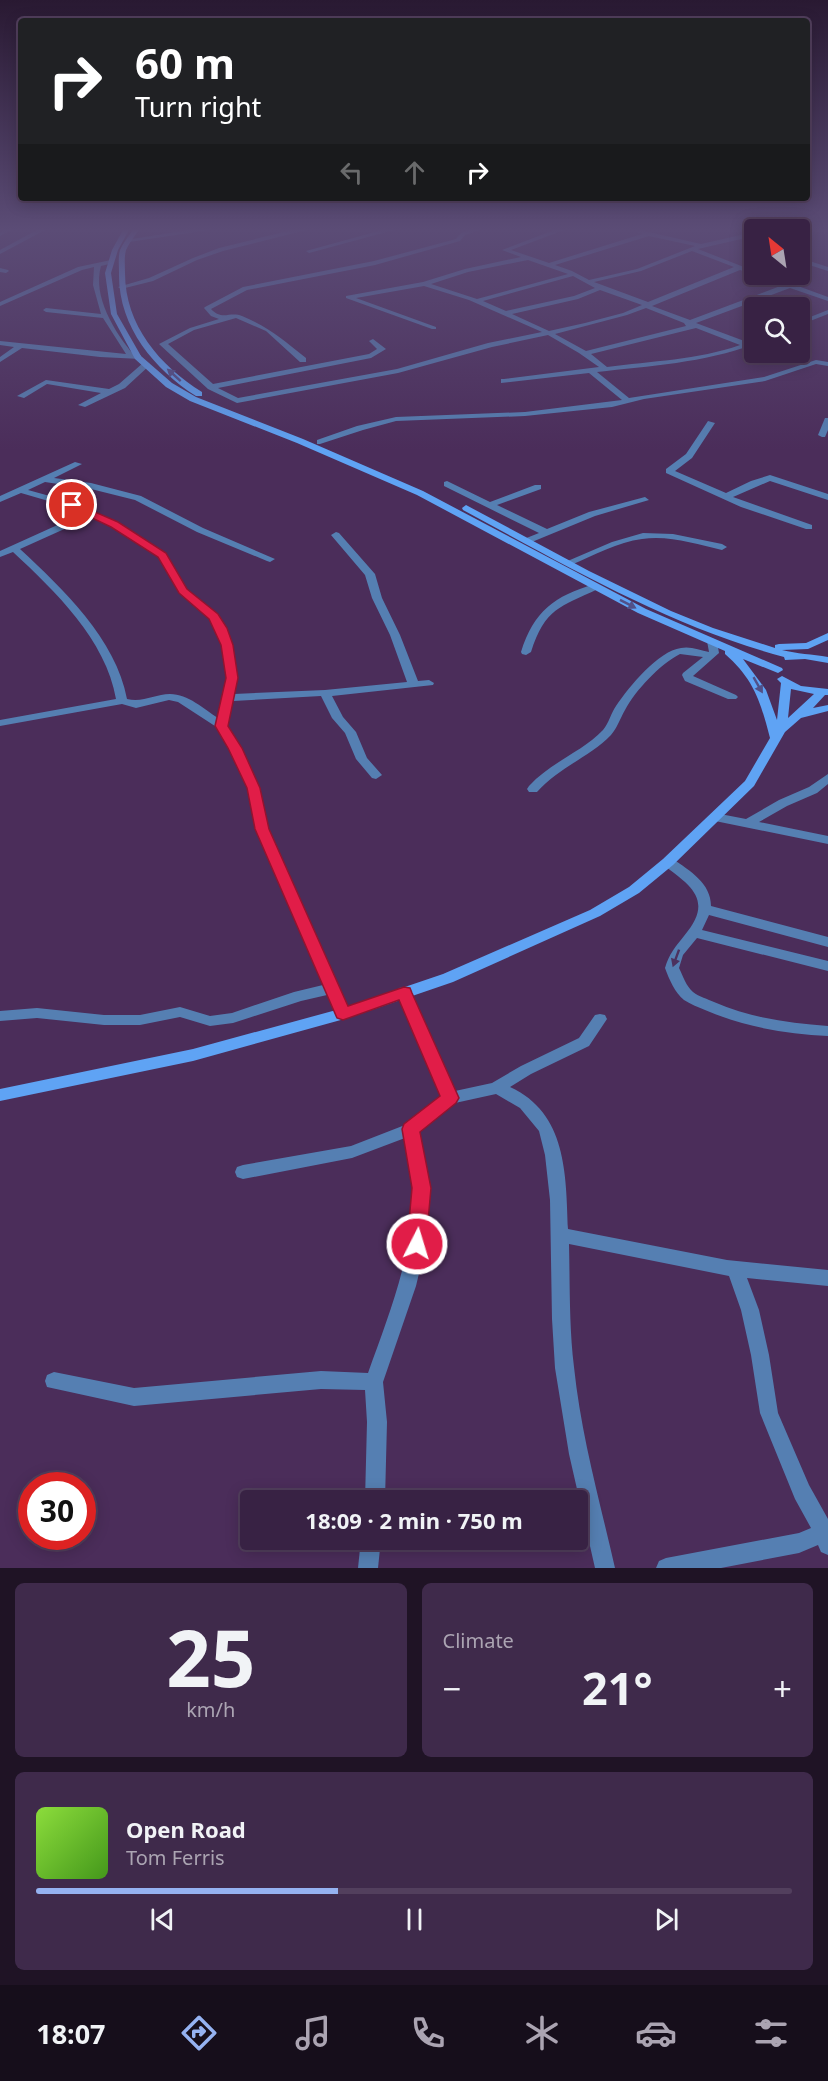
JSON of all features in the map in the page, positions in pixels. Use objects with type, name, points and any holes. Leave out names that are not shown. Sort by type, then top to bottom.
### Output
[{"type":"main road","points":[[112,303],[114,314],[135,357],[169,385],[193,399],[420,492],[595,587],[778,670],[786,682],[798,689],[824,692]]},
{"type":"main road","points":[[126,303],[141,337],[157,358],[187,386],[219,402],[320,441],[436,492],[636,598],[739,641],[800,656],[828,660]]},
{"type":"main road","points":[[739,641],[797,648],[828,639]]},
{"type":"main road","points":[[778,670],[781,663],[800,656],[828,639]]},
{"type":"main road","points":[[715,643],[747,668],[757,681],[778,734]]},
{"type":"main road","points":[[0,1095],[193,1055],[343,1014],[497,958],[595,913],[634,890],[669,862],[750,783],[778,734],[785,707],[786,682]]},
{"type":"main road","points":[[778,734],[824,692]]},
{"type":"main road","points":[[797,716],[828,708]]},
{"type":"street","points":[[101,303],[104,316],[135,357]]},
{"type":"street","points":[[216,303],[207,308],[213,315],[224,318]]},
{"type":"street","points":[[365,303],[434,328]]},
{"type":"street","points":[[481,303],[551,333],[588,353],[607,369]]},
{"type":"street","points":[[505,313],[552,303]]},
{"type":"street","points":[[640,303],[690,325],[744,342]]},
{"type":"street","points":[[303,360],[274,334],[236,316],[192,329],[163,344],[211,387],[233,400],[242,400],[398,371],[491,345],[603,321],[655,303]]},
{"type":"street","points":[[588,353],[690,325],[745,303]]},
{"type":"street","points":[[46,310],[104,316]]},
{"type":"street","points":[[810,319],[828,312]]},
{"type":"street","points":[[211,387],[371,356],[382,349],[373,341]]},
{"type":"street","points":[[0,343],[135,357]]},
{"type":"street","points":[[0,360],[21,345]]},
{"type":"street","points":[[504,381],[698,358],[744,346]]},
{"type":"street","points":[[320,441],[360,428],[396,420],[558,411],[612,405],[626,400],[750,382],[791,372],[816,362],[828,364]]},
{"type":"street","points":[[82,405],[122,386],[146,365]]},
{"type":"street","points":[[592,372],[626,400]]},
{"type":"street","points":[[21,396],[46,382],[110,392]]},
{"type":"street","points":[[822,435],[828,420]]},
{"type":"street","points":[[711,423],[688,456],[669,471],[724,497],[809,526]]},
{"type":"street","points":[[0,499],[78,464]]},
{"type":"street","points":[[724,497],[770,478],[828,497]]},
{"type":"street","points":[[42,479],[91,486],[138,498],[200,530],[270,559]]},
{"type":"street","points":[[447,484],[547,533]]},
{"type":"street","points":[[489,505],[538,487]]},
{"type":"street","points":[[20,490],[72,505],[115,525],[162,555],[183,591],[214,616],[227,645],[232,678],[222,726]]},
{"type":"street","points":[[527,541],[592,514],[645,500]]},
{"type":"street","points":[[0,554],[90,514]]},
{"type":"street","points":[[336,535],[370,574],[377,598],[395,635],[414,685]]},
{"type":"street","points":[[568,562],[630,539],[646,536],[670,536],[722,547]]},
{"type":"street","points":[[15,549],[56,587],[103,648],[118,679],[122,701]]},
{"type":"street","points":[[526,652],[532,630],[543,613],[595,587]]},
{"type":"street","points":[[715,643],[711,656],[687,675],[689,679],[732,697]]},
{"type":"street","points":[[533,789],[545,775],[603,736],[611,728],[624,703],[669,656],[684,650],[711,656]]},
{"type":"street","points":[[229,698],[325,693],[429,683]]},
{"type":"street","points":[[325,693],[338,718],[350,732],[362,759],[376,775]]},
{"type":"street","points":[[0,723],[122,701],[136,705],[169,697],[181,699],[222,726],[254,788],[262,829],[312,940],[330,989],[343,1014]]},
{"type":"street","points":[[747,824],[783,803],[813,790],[828,778]]},
{"type":"street","points":[[715,817],[828,840]]},
{"type":"street","points":[[669,862],[697,883],[705,893],[704,909],[693,933],[678,949],[672,968],[680,985],[689,996],[726,1013],[752,1021],[786,1029],[828,1031]]},
{"type":"street","points":[[704,909],[828,942]]},
{"type":"street","points":[[693,933],[828,966]]},
{"type":"street","points":[[0,1016],[37,1013],[104,1020],[140,1020],[180,1012],[210,1021],[233,1018],[299,996],[330,989]]},
{"type":"street","points":[[404,993],[450,1098]]},
{"type":"street","points":[[243,1172],[352,1152],[411,1129],[450,1098],[496,1088],[526,1070],[584,1042],[600,1019]]},
{"type":"street","points":[[496,1088],[521,1101],[533,1111],[546,1129],[555,1165],[561,1235],[562,1340],[577,1450],[605,1568]]},
{"type":"street","points":[[375,1490],[377,1422],[374,1382],[407,1286],[417,1244],[421,1188],[411,1129]]},
{"type":"street","points":[[561,1235],[735,1269],[828,1278]]},
{"type":"street","points":[[666,1568],[827,1536],[802,1492],[769,1413],[750,1310],[735,1269]]},
{"type":"street","points":[[54,1381],[134,1397],[321,1380],[374,1382]]},
{"type":"street","points":[[368,1568],[370,1550]]},
{"type":"route","points":[[72,505],[115,525],[162,555],[173,578],[183,591],[214,616],[221,628],[227,645],[232,678],[222,726],[254,788],[262,829],[312,940],[330,989],[343,1014],[404,993],[450,1098],[411,1129],[421,1188],[417,1244]]}]
